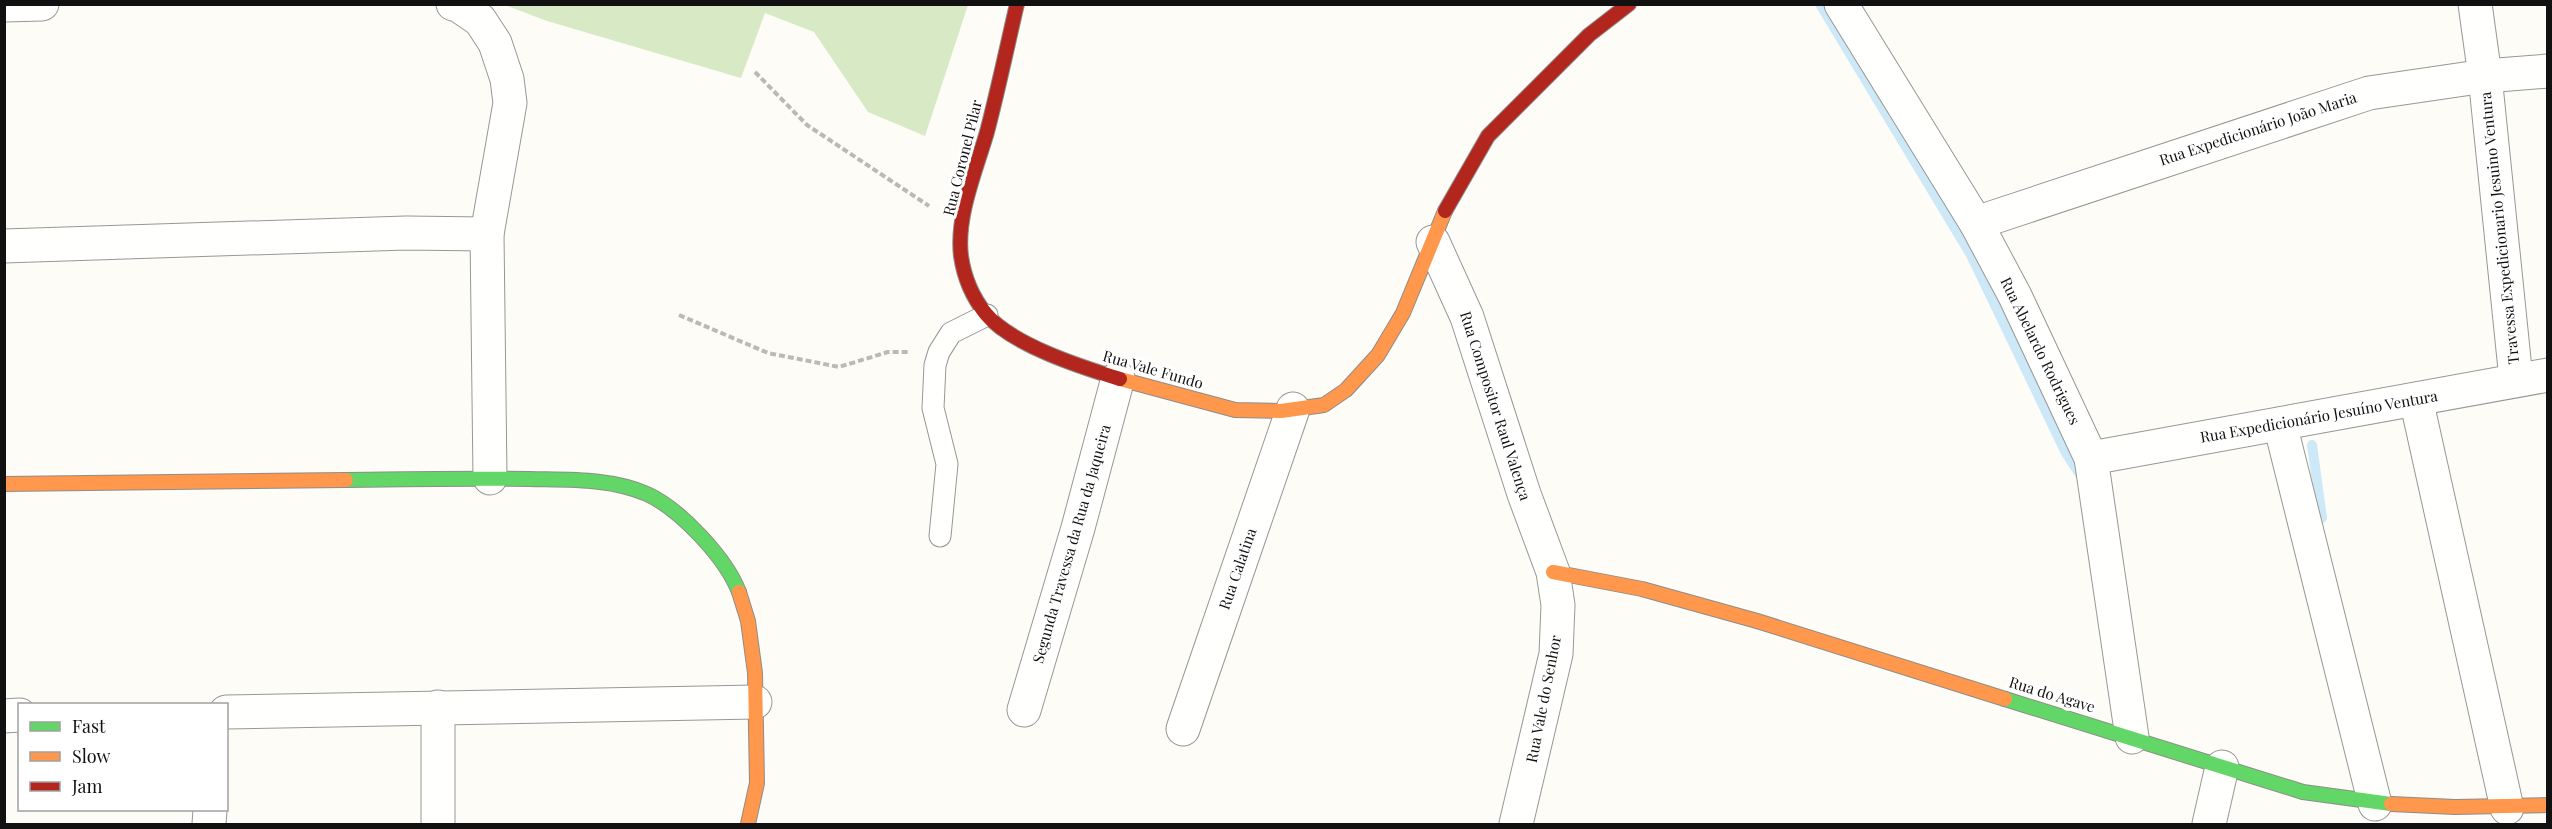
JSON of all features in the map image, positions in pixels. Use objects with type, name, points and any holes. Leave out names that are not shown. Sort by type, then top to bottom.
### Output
[{"type":"street","points":[[4,5],[42,4]]},
{"type":"street","points":[[453,4],[480,20],[495,43],[507,79],[510,103],[487,234],[490,478]]},
{"type":"street","name":"Rua Coronel Pilar","points":[[987,315],[969,287],[961,255],[963,210],[987,131],[1017,4]]},
{"type":"street","points":[[1308,407],[1346,390],[1378,355],[1403,313],[1448,203],[1488,136],[1589,35],[1629,4]]},
{"type":"street","name":"Rua Abelardo Rodrigues","points":[[1841,4],[1976,223],[2015,296],[2091,458],[2132,737]]},
{"type":"street","name":"Travessa Expedicionario Jesuino Ventura","points":[[2475,4],[2485,76],[2516,379]]},
{"type":"street","name":"Rua Expedicionário João Maria","points":[[1976,223],[2370,93],[2485,76],[2547,71]]},
{"type":"street","points":[[4,246],[406,233],[487,234]]},
{"type":"street","name":"Rua Compositor Raul Valença","points":[[1433,242],[1467,317],[1524,494],[1553,572]]},
{"type":"street","name":"Rua Vale Fundo","points":[[987,315],[1020,340],[1085,368],[1118,378],[1236,410],[1308,407]]},
{"type":"street","name":"Rua Expedicionário Jesuíno Ventura","points":[[2091,458],[2547,375]]},
{"type":"street","name":"Segunda Travessa da Rua da Jaqueira","points":[[1024,710],[1078,528],[1118,378]]},
{"type":"street","points":[[2416,399],[2507,808]]},
{"type":"street","name":"Rua Calatina","points":[[1183,729],[1308,407]]},
{"type":"street","points":[[2280,424],[2375,804]]},
{"type":"street","points":[[4,484],[490,478],[593,480],[647,494],[689,523],[720,559],[738,589],[748,621],[755,673],[757,783],[748,825]]},
{"type":"street","name":"Rua do Agave","points":[[1553,572],[1642,589],[1716,609],[2303,792],[2375,804],[2445,809],[2547,805]]},
{"type":"street","name":"Rua Vale do Senhor","points":[[1516,825],[1556,654],[1558,605],[1553,572]]},
{"type":"street","points":[[228,712],[755,702]]},
{"type":"street","points":[[438,707],[438,825]]},
{"type":"street","points":[[2209,825],[2222,767]]},
{"type":"lane","points":[[940,536],[947,464],[933,408],[934,365],[951,333],[987,315]]},
{"type":"path","points":[[755,72],[807,125],[962,228]]},
{"type":"path","points":[[678,315],[768,353],[839,367],[888,352],[939,352]]},
{"type":"green space","points":[[505,5],[968,5],[925,136],[868,112],[814,32],[765,13],[741,78],[547,21]]},
{"type":"waterway","points":[[1820,4],[1971,255],[2066,453],[2081,476]]},
{"type":"waterway","points":[[2312,445],[2322,518]]},
{"type":"traffic: fast","points":[[346,480],[574,480],[619,485],[660,501],[687,523],[724,564],[739,592]]},
{"type":"traffic: fast","points":[[2005,699],[2303,792],[2391,804]]},
{"type":"traffic: slow","points":[[1120,379],[1235,410],[1281,411],[1324,405],[1346,390],[1378,355],[1403,313],[1445,211]]},
{"type":"traffic: slow","points":[[4,484],[346,480]]},
{"type":"traffic: slow","points":[[1553,572],[1642,589],[1757,621],[2005,699]]},
{"type":"traffic: slow","points":[[739,592],[748,621],[755,673],[757,783],[748,824]]},
{"type":"traffic: slow","points":[[2391,804],[2455,807],[2548,805]]},
{"type":"traffic: jam","points":[[1017,4],[987,132],[964,209],[960,241],[964,272],[981,308],[1012,336],[1048,354],[1120,379]]},
{"type":"traffic: jam","points":[[1445,211],[1488,136],[1589,35],[1629,4]]}]
